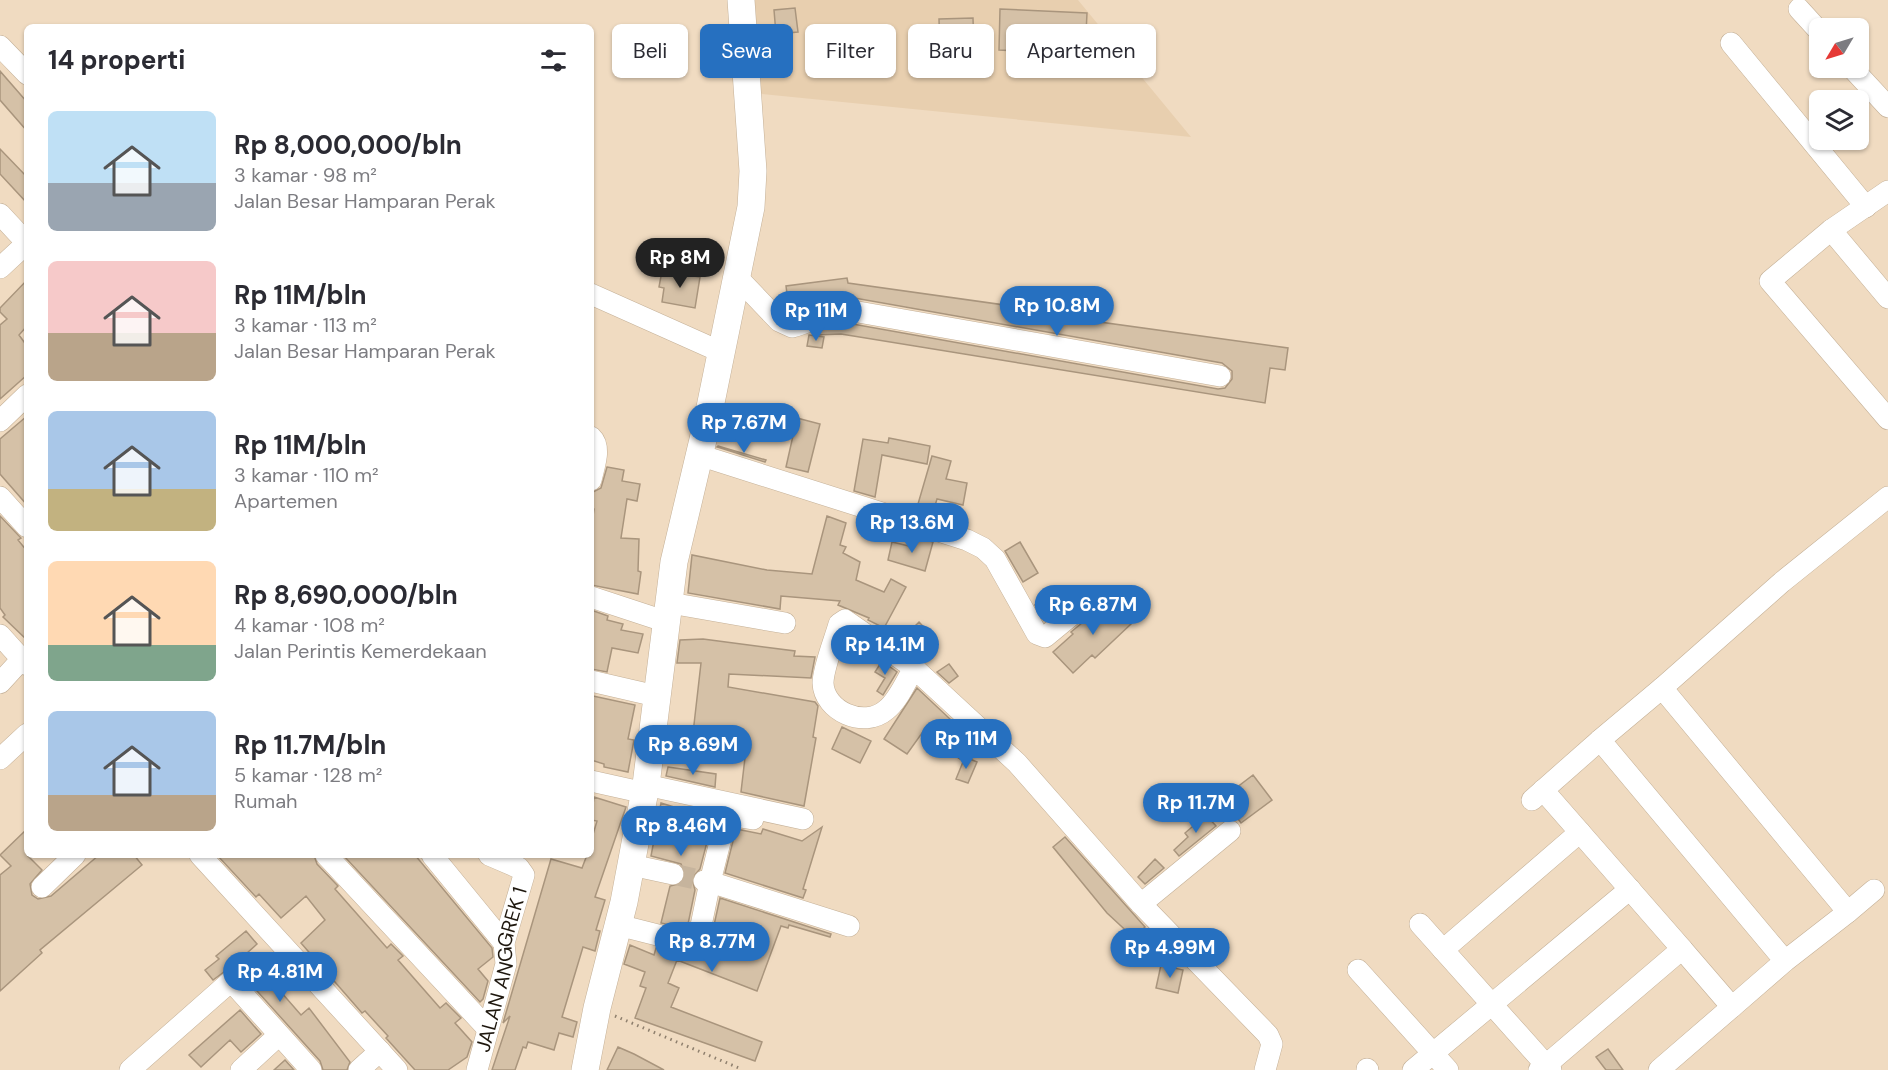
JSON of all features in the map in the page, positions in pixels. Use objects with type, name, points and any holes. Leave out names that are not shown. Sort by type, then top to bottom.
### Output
[{"type":"main road","points":[[585,1070],[597,1008],[631,865],[645,789],[674,562],[681,525],[699,455],[751,207],[753,171],[741,0]]},
{"type":"street","points":[[1799,9],[1809,20]]},
{"type":"street","points":[[1731,43],[1866,207]]},
{"type":"street","points":[[0,46],[24,71]]},
{"type":"street","points":[[1861,78],[1888,107]]},
{"type":"street","points":[[1888,191],[1831,230],[1770,281],[1888,419]]},
{"type":"street","points":[[0,214],[24,240]]},
{"type":"street","points":[[1831,230],[1888,298]]},
{"type":"street","points":[[0,268],[24,246]]},
{"type":"street","points":[[737,277],[779,321],[792,327],[808,322],[819,315],[847,310],[1220,376]]},
{"type":"street","points":[[594,295],[721,352]]},
{"type":"street","points":[[0,421],[24,403]]},
{"type":"street","points":[[594,440],[597,448],[594,464]]},
{"type":"street","points":[[699,455],[967,540],[982,548],[994,559],[1037,634],[1045,637],[1085,604]]},
{"type":"street","points":[[0,497],[24,524]]},
{"type":"street","points":[[1732,1007],[1580,832],[1537,795],[1782,582],[1888,497]]},
{"type":"street","points":[[594,598],[668,612],[785,623]]},
{"type":"street","points":[[914,668],[888,710],[868,718],[838,712],[829,702],[823,682],[839,624],[845,620],[914,668],[1017,763],[1141,904],[1268,1035],[1272,1044],[1265,1070]]},
{"type":"street","points":[[0,635],[24,662],[0,683]]},
{"type":"street","points":[[594,682],[656,696]]},
{"type":"street","points":[[1662,688],[1848,912]]},
{"type":"street","points":[[0,759],[24,737]]},
{"type":"street","points":[[1600,740],[1785,960]]},
{"type":"street","points":[[594,782],[645,789],[799,823],[728,815],[707,881],[697,945],[618,925]]},
{"type":"street","points":[[1141,904],[1230,831]]},
{"type":"street","points":[[1443,950],[1580,832]]},
{"type":"street","points":[[42,887],[72,858]]},
{"type":"street","points":[[203,858],[397,1070]]},
{"type":"street","points":[[329,858],[488,1029]]},
{"type":"street","points":[[439,858],[504,944]]},
{"type":"street","name":"JALAN ANGGREK 1","points":[[477,1070],[506,964],[504,944],[524,875],[519,868],[496,858]]},
{"type":"street","points":[[631,865],[673,874]]},
{"type":"street","points":[[707,881],[849,926]]},
{"type":"street","points":[[1413,1070],[1630,889]]},
{"type":"street","points":[[1659,1070],[1785,960],[1874,890]]},
{"type":"street","points":[[1420,924],[1493,1005],[1545,1068],[1682,949]]},
{"type":"street","points":[[1358,970],[1448,1070]]},
{"type":"street","points":[[130,1070],[231,981],[310,1070]]},
{"type":"street","points":[[241,1070],[279,1035]]},
{"type":"street","points":[[359,1070],[381,1051]]},
{"type":"path","points":[[597,1008],[739,1068]]},
{"type":"shaded area","points":[[746,0],[1078,0],[1098,24],[1006,24],[1006,78],[1142,78],[1191,137],[753,93],[752,78],[793,78],[793,24],[748,24]]},
{"type":"building","points":[[795,8],[798,32],[793,32],[793,24],[775,24],[774,10]]},
{"type":"building","points":[[1000,9],[1087,13],[1086,24],[1006,24],[1006,50],[999,50]]},
{"type":"building","points":[[973,18],[973,24],[939,24],[939,19]]},
{"type":"building","points":[[0,71],[24,99],[24,128],[0,100]]},
{"type":"building","points":[[0,149],[24,174],[24,200],[0,174]]},
{"type":"building","points":[[662,271],[700,277],[695,308],[662,302],[664,288],[659,287]]},
{"type":"building","points":[[847,278],[848,283],[1083,316],[1084,313],[1101,316],[1100,322],[1288,348],[1285,370],[1270,368],[1265,403],[841,334],[816,335],[816,332],[847,323],[1218,389],[1225,388],[1232,379],[1232,371],[1222,363],[849,297],[789,309],[786,286]]},
{"type":"building","points":[[24,283],[24,329],[19,335],[24,342],[24,378],[0,399],[0,325],[7,319],[0,312],[0,308]]},
{"type":"building","points":[[809,335],[824,337],[822,348],[807,346]]},
{"type":"building","points":[[797,418],[820,424],[808,472],[786,467]]},
{"type":"building","points":[[24,419],[24,502],[0,474],[0,439]]},
{"type":"building","points":[[889,438],[930,446],[927,464],[882,455],[875,497],[854,491],[863,439],[888,443]]},
{"type":"building","points":[[718,446],[766,460],[765,462]]},
{"type":"building","points":[[932,456],[951,461],[946,479],[967,483],[963,505],[937,499],[934,509],[918,504]]},
{"type":"building","points":[[607,467],[624,470],[622,481],[640,484],[637,501],[627,499],[621,538],[639,539],[638,571],[641,572],[638,594],[594,586],[594,492],[601,488]]},
{"type":"building","points":[[0,516],[21,538],[18,540],[24,547],[24,637],[3,617],[5,615],[0,608]]},
{"type":"building","points":[[827,516],[846,523],[840,545],[846,547],[843,553],[860,562],[856,580],[884,592],[891,579],[906,587],[884,628],[868,620],[869,618],[838,605],[840,601],[781,596],[780,609],[688,593],[692,555],[767,570],[812,574]]},
{"type":"building","points":[[916,537],[933,542],[925,571],[888,560],[892,542],[913,547]]},
{"type":"building","points":[[1020,542],[1038,573],[1023,582],[1005,551]]},
{"type":"building","points":[[1050,595],[1059,609],[1044,620],[1035,605]]},
{"type":"building","points":[[1104,596],[1131,624],[1095,658],[1092,655],[1073,673],[1053,652],[1073,634],[1071,632],[1094,613],[1098,602]]},
{"type":"building","points":[[594,611],[608,616],[607,620],[623,624],[621,630],[643,634],[638,653],[612,648],[607,672],[594,670]]},
{"type":"building","points":[[919,622],[931,635],[922,644],[920,642],[911,650],[895,639],[905,628],[909,632]]},
{"type":"building","points":[[703,639],[795,651],[794,656],[815,657],[811,678],[729,674],[728,687],[815,702],[818,706],[813,737],[816,738],[804,806],[741,792],[746,749],[692,742],[701,663],[677,663],[680,640]]},
{"type":"building","points":[[882,661],[897,672],[883,695],[877,691],[885,678],[875,672]]},
{"type":"building","points":[[949,664],[958,676],[949,683],[937,672]]},
{"type":"building","points":[[917,688],[950,719],[945,726],[971,744],[960,759],[922,733],[907,754],[884,739]]},
{"type":"building","points":[[594,696],[635,705],[628,739],[634,740],[628,772],[604,767],[604,764],[594,761]]},
{"type":"building","points":[[842,727],[871,741],[860,763],[832,749]]},
{"type":"building","points":[[965,757],[977,762],[968,783],[956,779]]},
{"type":"building","points":[[668,767],[716,774],[715,787],[666,776]]},
{"type":"building","points":[[1253,775],[1272,800],[1241,823],[1223,798]]},
{"type":"building","points":[[594,797],[626,807],[595,897],[605,900],[596,930],[600,931],[595,951],[583,947],[562,1017],[577,1022],[573,1037],[559,1033],[554,1050],[528,1042],[526,1048],[523,1047],[515,1070],[492,1070],[510,1016],[503,1023],[551,859],[582,868],[586,858],[594,858],[594,831],[597,821],[594,820]]},
{"type":"building","points":[[661,803],[713,819],[700,869],[692,878],[695,890],[687,929],[661,923],[670,886],[682,883],[686,876],[681,864],[651,856]]},
{"type":"building","points":[[1206,815],[1216,826],[1179,856],[1174,850],[1188,837],[1185,833]]},
{"type":"building","points":[[822,827],[803,889],[806,890],[803,898],[725,873],[736,829],[761,834],[763,829],[802,841]]},
{"type":"building","points":[[24,832],[24,858],[30,858],[42,870],[30,884],[32,895],[38,899],[51,896],[95,858],[136,858],[142,865],[40,950],[42,953],[0,991],[0,875],[11,866],[0,855]]},
{"type":"building","points":[[1065,837],[1145,927],[1134,938],[1107,913],[1053,847]]},
{"type":"building","points":[[220,858],[315,858],[317,864],[338,886],[335,889],[387,948],[391,944],[403,956],[398,960],[440,1008],[446,1003],[461,1018],[455,1023],[472,1042],[467,1057],[448,1070],[415,1070],[386,1038],[388,1036],[365,1011],[362,1013],[301,943],[325,920],[306,896],[281,918],[259,894],[256,897]]},
{"type":"building","points":[[346,858],[417,858],[492,948],[493,957],[478,969],[488,981],[480,1002]]},
{"type":"building","points":[[1155,859],[1164,868],[1145,884],[1138,877]]},
{"type":"building","points":[[720,898],[831,934],[830,937],[789,925],[788,928],[781,926],[757,991],[677,960],[668,983],[679,988],[671,1007],[762,1042],[755,1061],[635,1018],[646,988],[640,986],[645,972],[624,964],[630,945],[654,955],[656,948],[701,957],[709,948]]},
{"type":"building","points":[[246,931],[257,944],[247,953],[301,1015],[309,1008],[350,1062],[347,1070],[323,1070],[320,1061],[240,972],[228,969],[213,980],[205,970],[219,959],[216,956]]},
{"type":"building","points":[[1161,965],[1183,970],[1178,993],[1156,988]]},
{"type":"building","points":[[240,1010],[261,1034],[241,1052],[230,1040],[201,1067],[189,1055]]},
{"type":"building","points":[[618,1047],[634,1054],[664,1070],[607,1070]]},
{"type":"building","points":[[1608,1049],[1623,1070],[1606,1070],[1596,1057]]},
{"type":"building","points":[[285,1060],[294,1070],[274,1070]]},
{"type":"tunnel","points":[[673,874],[704,881]]}]
